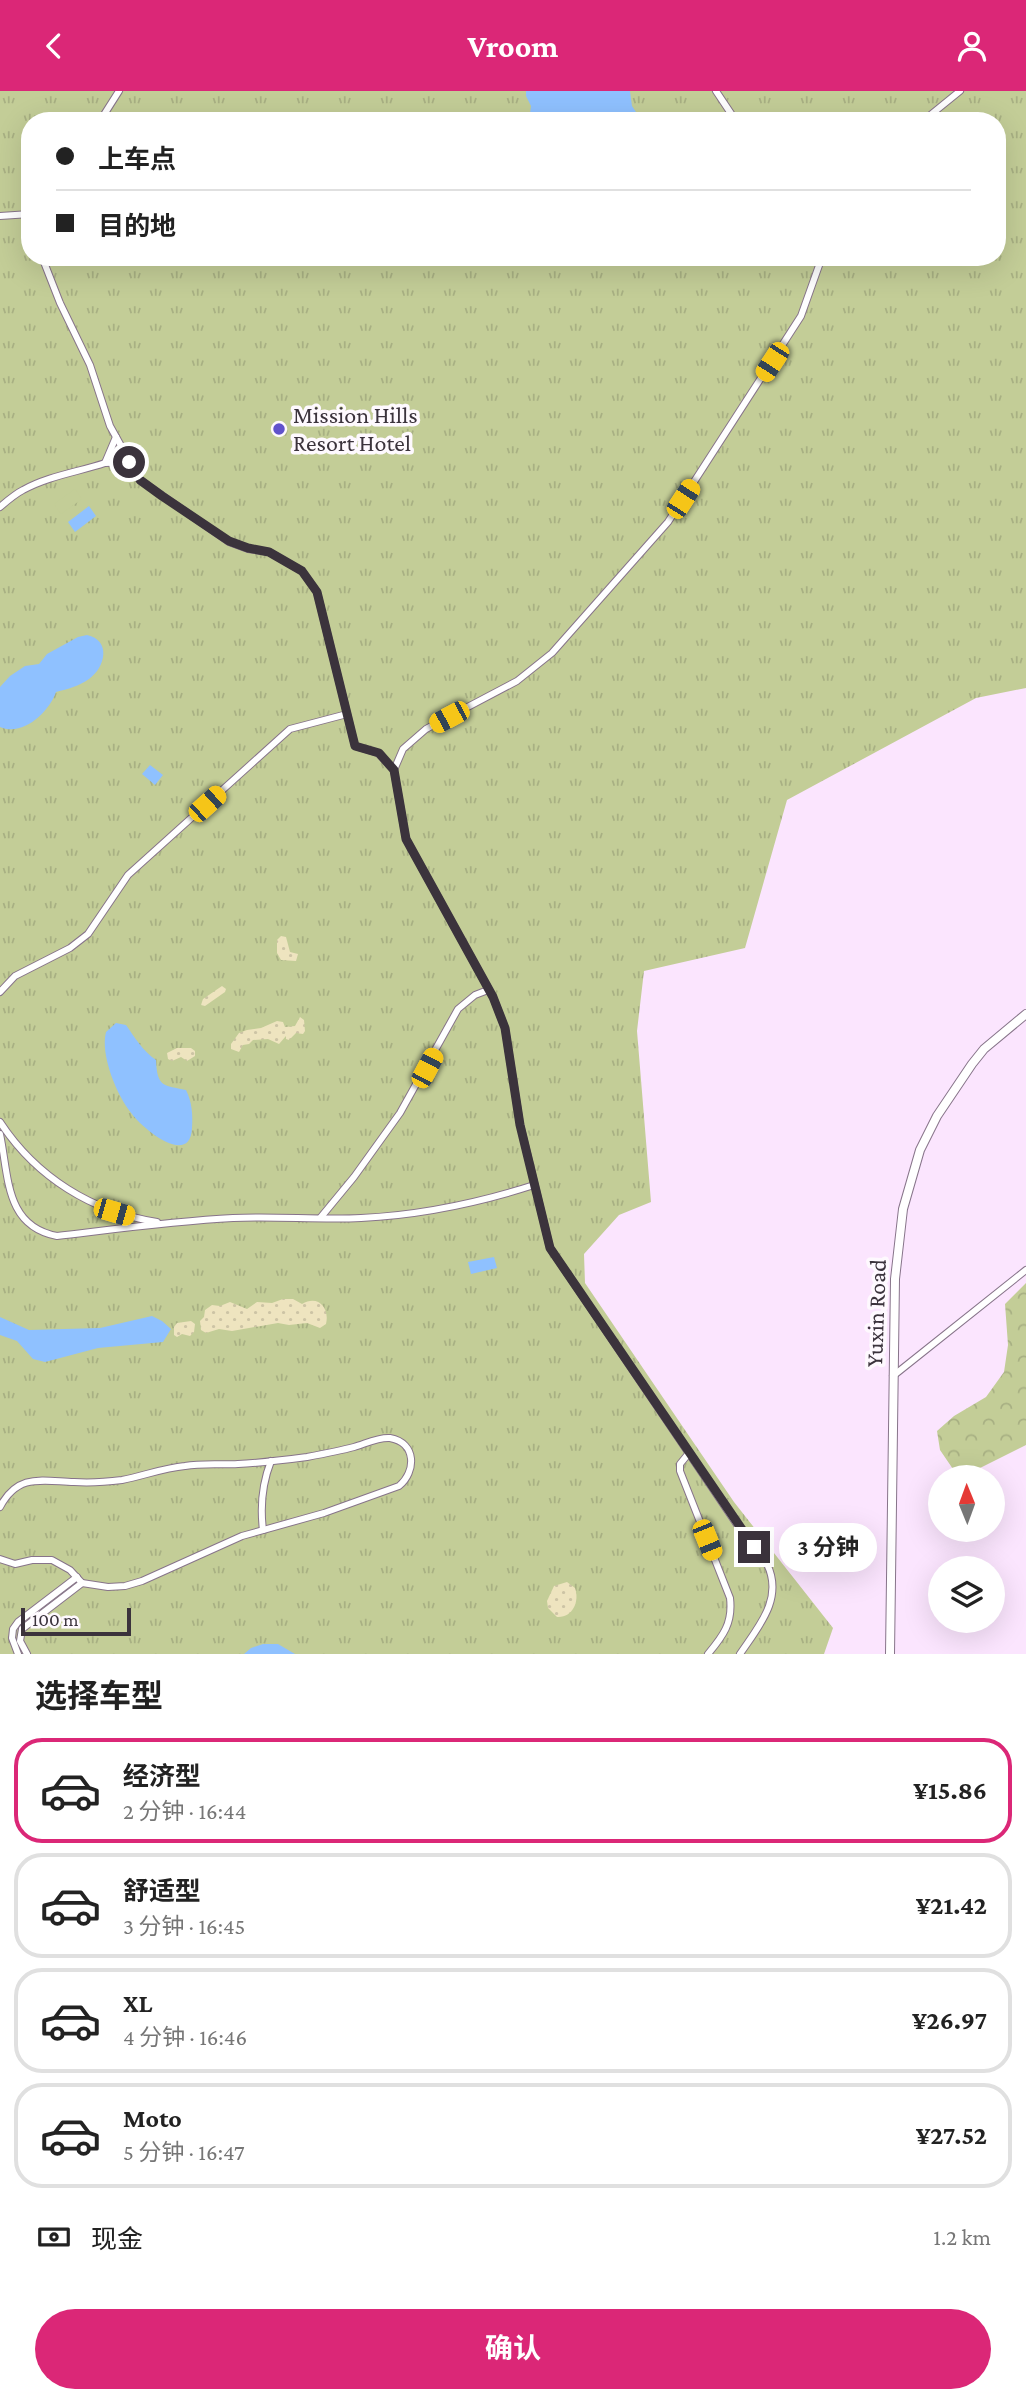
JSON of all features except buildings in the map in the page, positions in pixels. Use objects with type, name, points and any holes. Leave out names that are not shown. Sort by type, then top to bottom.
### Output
[{"type":"street","points":[[106,112],[120,91]]},
{"type":"street","points":[[716,91],[730,112]]},
{"type":"street","points":[[934,112],[960,91]]},
{"type":"street","points":[[0,216],[21,215]]},
{"type":"street","points":[[45,266],[90,365],[110,426],[140,480],[229,541],[269,552],[302,571],[317,592],[355,746],[379,753],[394,770],[406,839],[488,990],[505,1028],[520,1125],[550,1248],[740,1529],[767,1564],[772,1587],[770,1608],[740,1654]]},
{"type":"street","points":[[394,770],[403,749],[426,729],[517,681],[552,653],[668,522],[801,316],[819,266]]},
{"type":"street","points":[[105,463],[116,437]]},
{"type":"street","points":[[0,507],[22,490],[49,479],[105,463],[129,462]]},
{"type":"street","points":[[0,992],[26,969],[79,942],[96,925],[128,875],[290,729],[347,714]]},
{"type":"street","points":[[321,1217],[400,1113],[458,1009],[468,999],[488,990]]},
{"type":"street","name":"Yuxin Road","points":[[890,1654],[897,1253],[905,1199],[920,1150],[937,1115],[984,1049],[1026,1014]]},
{"type":"street","points":[[0,1122],[31,1161],[76,1195],[114,1212],[170,1223]]},
{"type":"street","points":[[0,1134],[13,1203],[20,1216],[37,1230],[57,1236],[243,1218],[369,1217],[425,1212],[480,1201],[534,1185]]},
{"type":"street","points":[[893,1377],[1026,1270]]},
{"type":"street","points":[[0,1507],[15,1488],[37,1479],[80,1483],[107,1481],[184,1466],[271,1461],[339,1450],[384,1438],[403,1444],[412,1461],[406,1480],[398,1486],[336,1509],[263,1529],[212,1547],[134,1584],[108,1587],[80,1580],[52,1560],[32,1560],[15,1564],[0,1559]]},
{"type":"street","points":[[689,1453],[683,1458],[680,1471],[730,1598],[732,1611],[730,1624],[708,1654]]},
{"type":"street","points":[[263,1529],[261,1500],[271,1461]]},
{"type":"street","points":[[18,1654],[12,1638],[16,1625],[80,1580]]},
{"type":"street","points":[[27,1654],[20,1641],[22,1629],[80,1580]]},
{"type":"green space","points":[[0,91],[1026,91],[1026,688],[976,698],[787,800],[745,948],[644,971],[637,1031],[651,1202],[619,1215],[584,1254],[585,1283],[734,1502],[833,1628],[824,1654],[0,1654]]},
{"type":"green space","points":[[75,489],[82,499],[61,514],[54,504]]},
{"type":"green space","points":[[1026,1283],[1026,1445],[986,1465],[950,1465],[940,1450],[937,1431],[954,1416],[986,1397],[1004,1372],[1008,1345],[1005,1304]]},
{"type":"sand","points":[[281,936],[286,937],[290,952],[298,954],[296,961],[281,960],[277,953],[277,940]]},
{"type":"sand","points":[[222,986],[226,989],[225,992],[205,1006],[201,1005],[203,999]]},
{"type":"sand","points":[[300,1017],[304,1020],[303,1034],[296,1033],[289,1040],[286,1036],[279,1044],[268,1039],[253,1040],[243,1045],[239,1052],[231,1049],[231,1044],[239,1033],[277,1021],[283,1022],[285,1027],[295,1026]]},
{"type":"sand","points":[[177,1048],[191,1048],[195,1051],[195,1056],[187,1061],[181,1057],[172,1061],[168,1059],[167,1053]]},
{"type":"sand","points":[[293,1299],[302,1304],[313,1301],[322,1304],[327,1318],[326,1324],[320,1328],[307,1323],[278,1323],[232,1331],[219,1329],[206,1333],[201,1330],[200,1321],[205,1310],[212,1305],[220,1306],[230,1302],[247,1309],[257,1302],[272,1303]]},
{"type":"sand","points":[[191,1321],[195,1324],[194,1332],[190,1336],[174,1335],[177,1323]]},
{"type":"sand","points":[[567,1582],[575,1588],[574,1608],[567,1615],[557,1617],[548,1608],[547,1601],[554,1586]]},
{"type":"water","points":[[526,91],[630,91],[632,106],[636,112],[530,112],[531,106]]},
{"type":"water","points":[[89,506],[96,516],[75,532],[68,522]]},
{"type":"water","points":[[87,635],[100,642],[103,648],[102,661],[95,674],[81,684],[56,692],[48,707],[26,726],[17,729],[0,727],[0,687],[10,676],[25,666],[39,664],[47,654]]},
{"type":"water","points":[[150,765],[163,775],[155,785],[142,774]]},
{"type":"water","points":[[116,1023],[126,1025],[156,1060],[158,1076],[163,1084],[186,1090],[191,1104],[192,1128],[189,1139],[183,1145],[165,1141],[145,1128],[121,1097],[105,1052],[106,1032]]},
{"type":"water","points":[[494,1257],[497,1268],[471,1274],[468,1262]]},
{"type":"water","points":[[152,1316],[171,1329],[163,1342],[98,1348],[45,1362],[33,1359],[17,1341],[0,1335],[0,1317],[29,1330],[100,1328]]},
{"type":"water","points":[[263,1644],[278,1644],[295,1654],[244,1654]]},
{"type":"place","name":"Mission Hills Resort Hotel","points":[[279,429]]},
{"type":"route","points":[[129,462],[140,480],[162,496],[229,541],[269,552],[302,571],[317,592],[355,746],[379,753],[394,770],[406,839],[493,997],[505,1028],[520,1125],[550,1248],[754,1547]]}]
